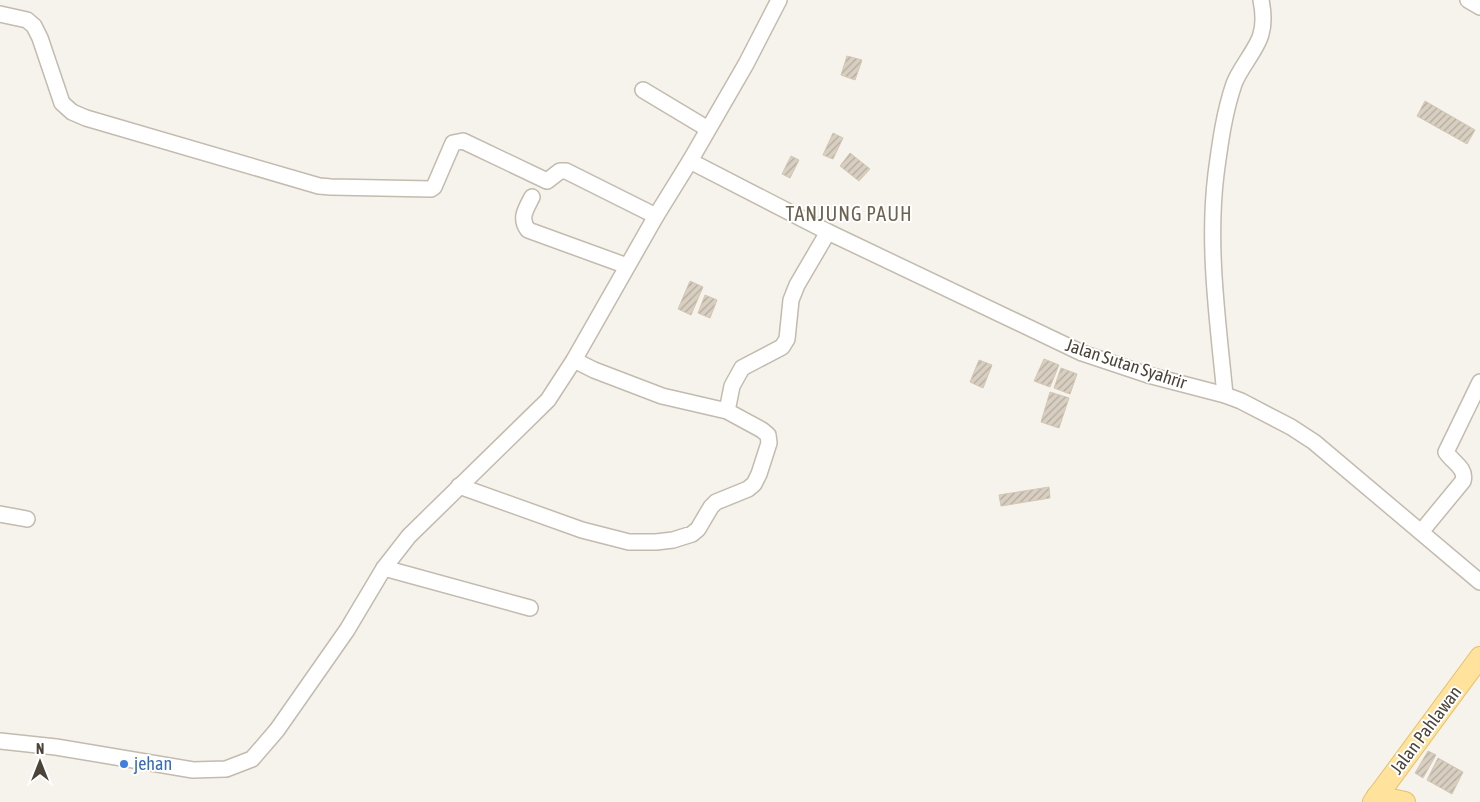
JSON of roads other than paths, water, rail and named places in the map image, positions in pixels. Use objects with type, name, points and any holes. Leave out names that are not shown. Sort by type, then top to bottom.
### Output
[{"type":"main road","name":"Jalan Pahlawan","points":[[1375,799],[1480,658]]},
{"type":"main road","points":[[1375,799],[1405,802]]},
{"type":"street","points":[[0,741],[56,747],[193,770],[226,770],[252,759],[277,730],[346,630],[384,568],[409,536],[548,400],[574,360],[746,64],[778,0]]},
{"type":"street","points":[[1225,395],[1214,282],[1216,175],[1223,125],[1234,82],[1261,35],[1261,0]]},
{"type":"street","points":[[1468,0],[1480,7]]},
{"type":"street","points":[[0,14],[27,20],[34,26],[40,38],[62,103],[72,112],[86,118],[319,186],[331,187],[431,189],[434,187],[453,143],[463,141],[547,181],[560,171],[566,171],[656,216]]},
{"type":"street","points":[[643,90],[708,129]]},
{"type":"street","name":"Jalan Sutan Syahrir","points":[[690,161],[828,232],[1082,353],[1148,375],[1225,395],[1241,401],[1291,427],[1314,442],[1480,582]]},
{"type":"street","points":[[532,197],[523,216],[524,224],[528,230],[628,266]]},
{"type":"street","points":[[727,411],[732,386],[742,368],[782,347],[787,339],[791,300],[797,285],[828,232]]},
{"type":"street","points":[[459,486],[582,530],[629,542],[673,540],[692,534],[698,530],[711,507],[722,499],[748,489],[754,484],[769,443],[768,435],[762,430],[727,411],[662,396],[594,370],[574,360]]},
{"type":"street","points":[[1421,532],[1465,477],[1463,471],[1446,452],[1480,382]]},
{"type":"street","points":[[0,514],[27,519]]},
{"type":"street","points":[[384,568],[530,608]]},
{"type":"place","name":"jehan","points":[[124,764]]},
{"type":"district","name":"TANJUNG PAUH","points":[[849,214]]}]
